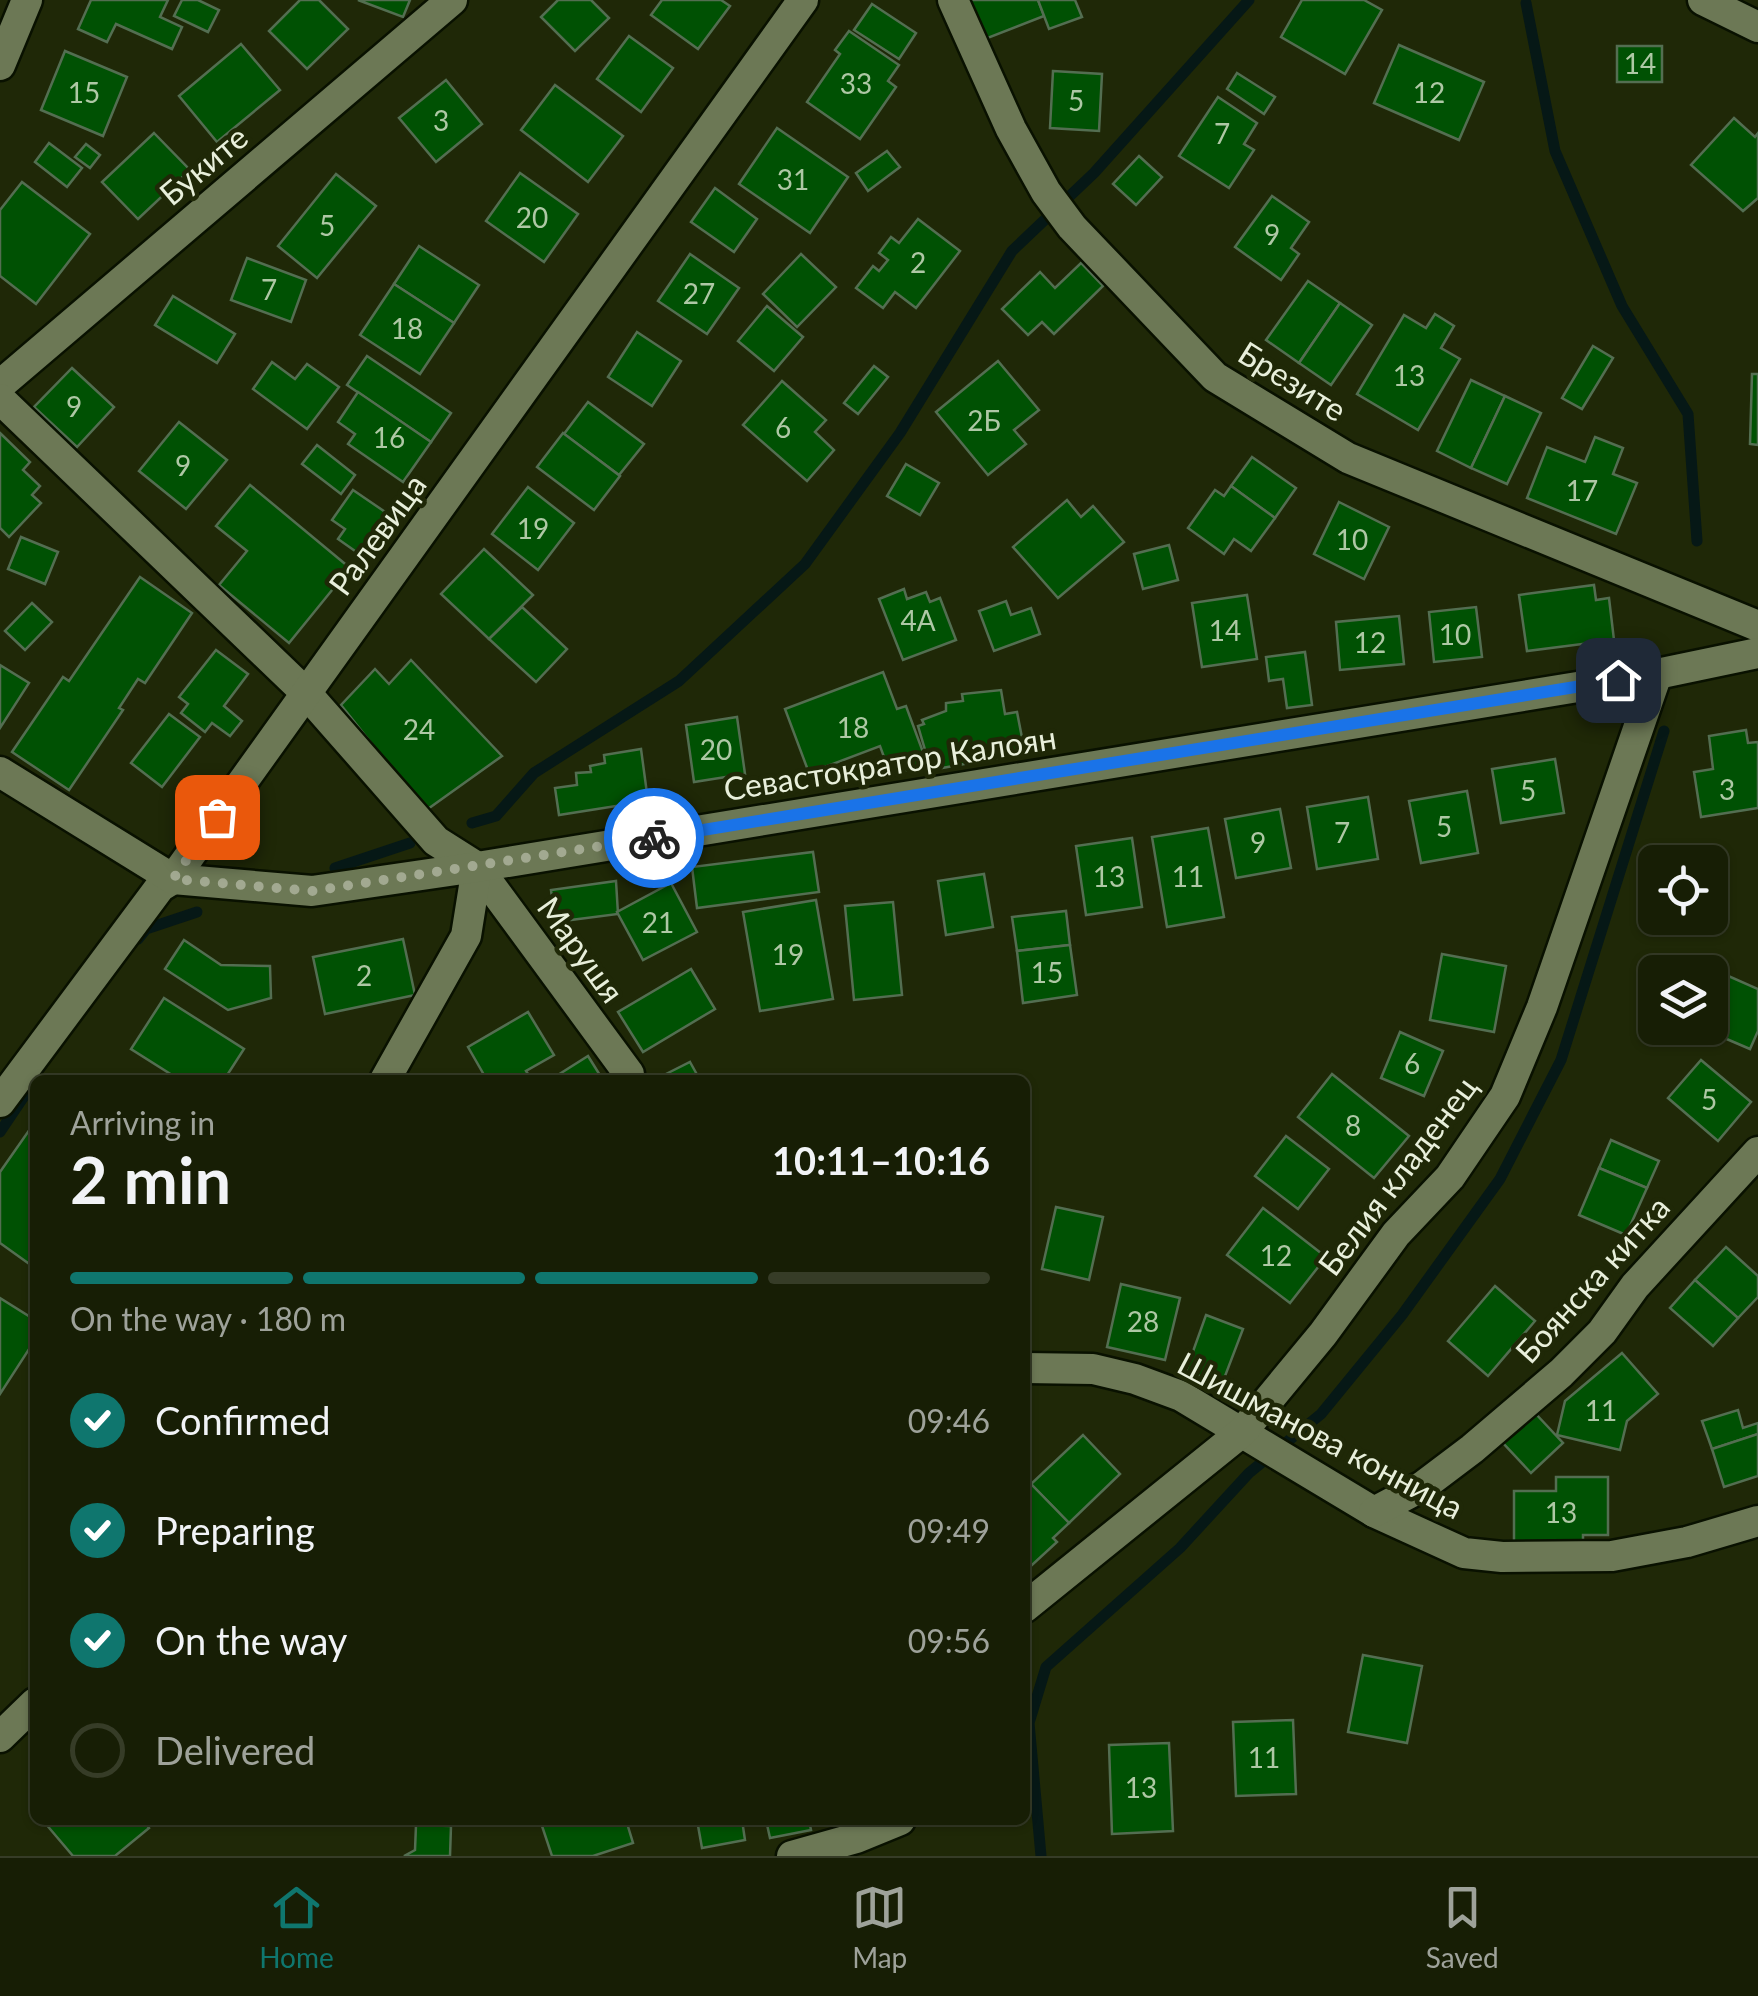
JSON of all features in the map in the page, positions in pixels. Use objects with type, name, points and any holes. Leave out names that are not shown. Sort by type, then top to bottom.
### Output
[{"type":"street","points":[[0,64],[28,0]]},
{"type":"street","name":"Буките","points":[[0,385],[452,0]]},
{"type":"street","name":"Ралевица","points":[[0,1102],[160,887],[173,879],[803,0]]},
{"type":"street","name":"Брезите","points":[[954,0],[1011,129],[1046,192],[1072,227],[1215,377],[1348,458],[1758,626]]},
{"type":"street","points":[[1704,0],[1758,27]]},
{"type":"street","name":"Марушя","points":[[0,399],[306,693],[436,841],[476,867],[628,1074]]},
{"type":"street","name":"Севастократор Калоян","points":[[0,772],[173,879],[312,891],[1658,674],[1758,653]]},
{"type":"street","name":"Белия кладенец","points":[[1030,1602],[1242,1432],[1323,1334],[1396,1234],[1450,1177],[1505,1096],[1542,1007],[1658,674]]},
{"type":"street","points":[[389,1075],[466,936],[476,867]]},
{"type":"street","name":"Боянска китка","points":[[1374,1512],[1423,1486],[1561,1373],[1602,1332],[1636,1286],[1758,1152]]},
{"type":"street","name":"Шишманова конница","points":[[1030,1368],[1093,1369],[1181,1396],[1374,1512],[1464,1553],[1502,1557],[1612,1556],[1688,1542],[1758,1521]]},
{"type":"street","points":[[0,1737],[30,1708]]},
{"type":"street","points":[[792,1856],[888,1825]]},
{"type":"building","points":[[91,0],[168,0],[160,17],[182,27],[172,49],[116,24],[107,42],[78,29]]},
{"type":"building","points":[[182,0],[198,0],[219,10],[208,32],[174,16]]},
{"type":"building","points":[[300,0],[319,0],[348,29],[307,69],[269,31]]},
{"type":"building","points":[[358,0],[410,0],[403,17]]},
{"type":"building","points":[[558,0],[591,0],[609,18],[575,51],[541,17]]},
{"type":"building","points":[[662,0],[721,0],[730,6],[698,49],[651,15]]},
{"type":"building","points":[[964,0],[1038,0],[1044,16],[980,41]]},
{"type":"building","points":[[1038,0],[1075,0],[1082,17],[1049,29]]},
{"type":"building","points":[[1302,0],[1364,0],[1382,10],[1345,74],[1281,37]]},
{"type":"building","points":[[872,4],[916,33],[899,59],[854,30]]},
{"type":"building","points":[[849,31],[899,65],[888,81],[896,87],[860,139],[807,102],[840,54],[835,50]]},
{"type":"building","points":[[629,36],[673,68],[641,112],[597,79]]},
{"type":"building","points":[[241,44],[280,90],[217,142],[179,96]]},
{"type":"building","points":[[1399,45],[1484,82],[1459,140],[1374,103]]},
{"type":"building","points":[[1617,46],[1662,46],[1662,82],[1617,82]]},
{"type":"building","points":[[65,51],[127,77],[103,136],[41,110]]},
{"type":"building","points":[[1053,71],[1102,74],[1099,131],[1050,128]]},
{"type":"building","points":[[1237,73],[1275,97],[1264,114],[1227,89]]},
{"type":"building","points":[[446,80],[482,124],[436,162],[399,118]]},
{"type":"building","points":[[555,85],[623,136],[588,182],[521,130]]},
{"type":"building","points":[[1218,97],[1257,123],[1244,144],[1254,150],[1229,188],[1179,156]]},
{"type":"building","points":[[1734,118],[1755,137],[1758,133],[1758,198],[1743,211],[1691,165]]},
{"type":"building","points":[[777,128],[848,177],[810,233],[739,184]]},
{"type":"building","points":[[154,133],[190,170],[138,219],[102,182]]},
{"type":"building","points":[[49,143],[82,168],[67,187],[35,162]]},
{"type":"building","points":[[86,144],[100,155],[90,168],[75,157]]},
{"type":"building","points":[[887,151],[900,167],[868,191],[856,173]]},
{"type":"building","points":[[1139,156],[1162,177],[1136,205],[1113,184]]},
{"type":"building","points":[[520,173],[578,214],[544,262],[486,221]]},
{"type":"building","points":[[336,174],[376,206],[317,278],[278,246]]},
{"type":"building","points":[[22,182],[90,234],[36,304],[0,276],[0,210]]},
{"type":"building","points":[[715,188],[757,219],[734,252],[691,222]]},
{"type":"building","points":[[1272,196],[1309,222],[1291,248],[1299,254],[1281,280],[1235,247]]},
{"type":"building","points":[[918,219],[960,251],[916,308],[895,292],[883,308],[856,288],[873,266],[879,271],[888,260],[879,253],[891,237],[899,243]]},
{"type":"building","points":[[419,246],[479,285],[454,323],[394,284]]},
{"type":"building","points":[[690,254],[739,288],[707,334],[658,301]]},
{"type":"building","points":[[801,254],[836,287],[797,327],[763,294]]},
{"type":"building","points":[[247,258],[306,280],[291,322],[231,300]]},
{"type":"building","points":[[1081,263],[1103,286],[1054,334],[1042,322],[1028,335],[1002,309],[1040,272],[1055,288]]},
{"type":"building","points":[[1308,281],[1340,303],[1299,363],[1266,340]]},
{"type":"building","points":[[394,284],[454,323],[420,374],[360,335]]},
{"type":"building","points":[[173,296],[235,334],[217,363],[155,325]]},
{"type":"building","points":[[1340,303],[1372,325],[1331,385],[1299,363]]},
{"type":"building","points":[[767,306],[803,337],[774,371],[738,341]]},
{"type":"building","points":[[1435,314],[1454,326],[1441,348],[1460,359],[1418,430],[1357,394],[1404,315],[1426,328]]},
{"type":"building","points":[[637,332],[681,361],[652,406],[608,377]]},
{"type":"building","points":[[1593,346],[1613,358],[1582,409],[1562,398]]},
{"type":"building","points":[[367,356],[451,413],[431,442],[347,385]]},
{"type":"building","points":[[998,361],[1039,410],[1014,430],[1026,444],[988,475],[936,412]]},
{"type":"building","points":[[272,362],[295,379],[307,364],[339,387],[307,429],[253,389]]},
{"type":"building","points":[[874,366],[888,377],[858,414],[844,403]]},
{"type":"building","points":[[72,368],[114,407],[77,447],[34,407]]},
{"type":"building","points":[[1752,374],[1758,374],[1758,445],[1750,444]]},
{"type":"building","points":[[1471,380],[1505,396],[1471,468],[1437,451]]},
{"type":"building","points":[[782,381],[826,420],[815,432],[834,450],[807,481],[743,425]]},
{"type":"building","points":[[358,392],[431,442],[403,482],[348,444],[355,434],[338,422]]},
{"type":"building","points":[[1505,396],[1541,413],[1507,484],[1471,468]]},
{"type":"building","points":[[588,402],[644,444],[619,475],[564,434]]},
{"type":"building","points":[[179,422],[227,460],[186,509],[139,471]]},
{"type":"building","points":[[0,433],[30,462],[23,470],[40,486],[32,495],[41,503],[9,537],[0,528]]},
{"type":"building","points":[[563,433],[620,476],[594,510],[537,467]]},
{"type":"building","points":[[1595,437],[1623,448],[1613,474],[1637,483],[1616,534],[1527,498],[1547,447],[1585,462]]},
{"type":"building","points":[[317,445],[355,475],[341,494],[302,464]]},
{"type":"building","points":[[1252,457],[1296,488],[1275,518],[1231,486]]},
{"type":"building","points":[[906,464],[939,483],[920,515],[887,496]]},
{"type":"building","points":[[250,485],[350,568],[289,643],[219,585],[247,551],[216,526]]},
{"type":"building","points":[[1231,486],[1275,518],[1251,551],[1234,539],[1224,554],[1188,528],[1215,490],[1224,496]]},
{"type":"building","points":[[528,487],[574,523],[538,570],[492,534]]},
{"type":"building","points":[[353,490],[394,518],[365,558],[338,539],[345,529],[332,520]]},
{"type":"building","points":[[1067,500],[1081,517],[1093,506],[1124,542],[1058,598],[1013,547]]},
{"type":"building","points":[[1339,502],[1389,527],[1364,579],[1314,554]]},
{"type":"building","points":[[21,537],[58,552],[45,584],[8,569]]},
{"type":"building","points":[[1169,545],[1178,580],[1143,589],[1134,554]]},
{"type":"building","points":[[484,549],[533,595],[489,639],[441,594]]},
{"type":"building","points":[[140,577],[192,613],[145,683],[138,679],[119,708],[123,710],[69,790],[12,752],[63,677],[69,681]]},
{"type":"building","points":[[1594,585],[1596,600],[1609,598],[1614,640],[1527,651],[1519,595]]},
{"type":"building","points":[[904,589],[907,599],[926,592],[930,602],[940,598],[956,640],[903,660],[879,599]]},
{"type":"building","points":[[1247,595],[1257,659],[1202,667],[1192,603]]},
{"type":"building","points":[[1006,601],[1011,615],[1031,608],[1040,634],[994,651],[979,611]]},
{"type":"building","points":[[32,603],[52,622],[25,650],[5,631]]},
{"type":"building","points":[[522,607],[567,649],[536,682],[489,639]]},
{"type":"building","points":[[1476,607],[1482,657],[1434,662],[1429,612]]},
{"type":"building","points":[[1399,616],[1404,664],[1340,670],[1336,622]]},
{"type":"building","points":[[216,650],[248,674],[224,706],[242,721],[230,736],[212,723],[205,732],[181,713],[188,704],[179,697]]},
{"type":"building","points":[[1305,652],[1312,705],[1287,708],[1283,679],[1269,681],[1266,657]]},
{"type":"building","points":[[411,660],[502,756],[425,811],[341,705],[375,669],[389,684]]},
{"type":"building","points":[[0,665],[29,683],[0,728]]},
{"type":"building","points":[[883,672],[897,709],[906,706],[927,763],[891,776],[880,746],[809,773],[785,709]]},
{"type":"building","points":[[1001,690],[1005,714],[1017,712],[1025,753],[931,770],[918,726],[924,724],[922,720],[946,711],[946,703],[963,701],[962,694]]},
{"type":"building","points":[[169,714],[200,737],[162,787],[131,763]]},
{"type":"building","points":[[737,717],[745,774],[694,782],[686,725]]},
{"type":"building","points":[[1746,730],[1748,743],[1758,742],[1758,808],[1701,817],[1694,772],[1713,769],[1709,736]]},
{"type":"building","points":[[641,749],[648,801],[559,815],[555,788],[577,785],[576,773],[591,772],[590,766],[605,763],[604,755]]},
{"type":"building","points":[[1555,759],[1564,813],[1501,823],[1492,769]]},
{"type":"building","points":[[1467,791],[1478,853],[1421,863],[1409,801]]},
{"type":"building","points":[[1368,797],[1378,859],[1317,869],[1307,807]]},
{"type":"building","points":[[1280,809],[1291,868],[1236,878],[1225,819]]},
{"type":"building","points":[[1208,828],[1224,917],[1167,927],[1152,837]]},
{"type":"building","points":[[1132,838],[1142,907],[1086,915],[1076,846]]},
{"type":"building","points":[[813,852],[819,892],[697,908],[692,867]]},
{"type":"building","points":[[984,874],[993,927],[946,935],[938,881]]},
{"type":"building","points":[[616,881],[618,914],[555,922],[551,890]]},
{"type":"building","points":[[671,883],[697,932],[643,960],[617,912]]},
{"type":"building","points":[[816,900],[833,999],[760,1011],[743,912]]},
{"type":"building","points":[[893,902],[902,995],[854,1000],[845,906]]},
{"type":"building","points":[[1066,911],[1070,945],[1017,951],[1012,917]]},
{"type":"building","points":[[403,939],[415,995],[325,1014],[313,957]]},
{"type":"building","points":[[184,940],[221,965],[270,966],[271,998],[228,1010],[165,969]]},
{"type":"building","points":[[1070,945],[1077,995],[1023,1003],[1017,951]]},
{"type":"building","points":[[1442,954],[1506,966],[1494,1032],[1430,1020]]},
{"type":"building","points":[[691,969],[715,1009],[643,1052],[618,1012]]},
{"type":"building","points":[[1728,976],[1758,989],[1758,1031],[1750,1049],[1728,1040]]},
{"type":"building","points":[[164,998],[244,1049],[227,1075],[172,1075],[131,1049]]},
{"type":"building","points":[[528,1012],[554,1055],[526,1071],[529,1075],[484,1075],[468,1047]]},
{"type":"building","points":[[1400,1032],[1443,1051],[1424,1096],[1381,1078]]},
{"type":"building","points":[[588,1056],[600,1075],[558,1075]]},
{"type":"building","points":[[1701,1060],[1751,1102],[1718,1141],[1668,1098]]},
{"type":"building","points":[[690,1062],[697,1075],[664,1075]]},
{"type":"building","points":[[1332,1074],[1409,1136],[1374,1178],[1298,1117]]},
{"type":"building","points":[[30,1129],[30,1264],[0,1243],[0,1172]]},
{"type":"building","points":[[1286,1136],[1329,1169],[1298,1209],[1255,1176]]},
{"type":"building","points":[[1611,1140],[1659,1161],[1647,1188],[1599,1168]]},
{"type":"building","points":[[1599,1168],[1647,1188],[1626,1235],[1579,1215]]},
{"type":"building","points":[[1056,1207],[1103,1217],[1089,1280],[1042,1269]]},
{"type":"building","points":[[1263,1208],[1326,1257],[1290,1303],[1227,1255]]},
{"type":"building","points":[[1726,1247],[1758,1276],[1758,1297],[1738,1318],[1695,1280]]},
{"type":"building","points":[[1695,1280],[1738,1318],[1713,1346],[1670,1308]]},
{"type":"building","points":[[1121,1284],[1180,1298],[1165,1360],[1107,1347]]},
{"type":"building","points":[[1495,1286],[1535,1321],[1488,1376],[1448,1341]]},
{"type":"building","points":[[0,1298],[30,1317],[30,1348],[0,1394]]},
{"type":"building","points":[[1206,1315],[1243,1329],[1222,1384],[1186,1371]]},
{"type":"building","points":[[1622,1353],[1658,1394],[1627,1421],[1620,1450],[1557,1435],[1565,1401]]},
{"type":"building","points":[[1738,1410],[1743,1428],[1758,1423],[1758,1434],[1712,1449],[1702,1421]]},
{"type":"building","points":[[1535,1413],[1563,1443],[1531,1473],[1503,1443]]},
{"type":"building","points":[[1758,1434],[1758,1476],[1724,1487],[1712,1449]]},
{"type":"building","points":[[1083,1435],[1120,1474],[1069,1523],[1031,1484]]},
{"type":"building","points":[[1556,1477],[1608,1477],[1608,1535],[1583,1535],[1583,1552],[1514,1552],[1514,1491],[1556,1491]]},
{"type":"building","points":[[1030,1485],[1069,1523],[1053,1538],[1057,1542],[1032,1565],[1030,1563]]},
{"type":"building","points":[[1363,1655],[1422,1666],[1407,1743],[1348,1732]]},
{"type":"building","points":[[1293,1720],[1296,1794],[1236,1796],[1233,1722]]},
{"type":"building","points":[[1169,1743],[1173,1831],[1112,1834],[1109,1745]]},
{"type":"building","points":[[47,1825],[149,1828],[115,1856],[73,1856]]},
{"type":"building","points":[[416,1825],[451,1826],[450,1856],[404,1856],[415,1850]]},
{"type":"building","points":[[542,1825],[628,1825],[633,1843],[593,1856],[552,1856]]},
{"type":"building","points":[[698,1825],[743,1825],[745,1840],[702,1848]]},
{"type":"building","points":[[767,1825],[810,1825],[811,1830],[770,1838]]},
{"type":"waterway","points":[[472,823],[496,816],[534,773],[679,681],[805,564],[900,433],[1012,251],[1094,173],[1249,0]]},
{"type":"waterway","points":[[1526,3],[1555,151],[1622,306],[1688,414],[1697,541]]},
{"type":"waterway","points":[[1030,1720],[1046,1667],[1180,1548],[1249,1473],[1321,1414],[1402,1315],[1500,1179],[1561,1060],[1664,731]]},
{"type":"waterway","points":[[335,868],[410,843]]},
{"type":"waterway","points":[[138,939],[146,929],[197,912]]},
{"type":"waterway","points":[[0,1132],[30,1087]]},
{"type":"waterway","points":[[1030,1734],[1041,1856]]},
{"type":"way so far","points":[[217,817],[173,879],[312,891],[654,838]]},
{"type":"route","points":[[654,838],[1618,680]]}]
